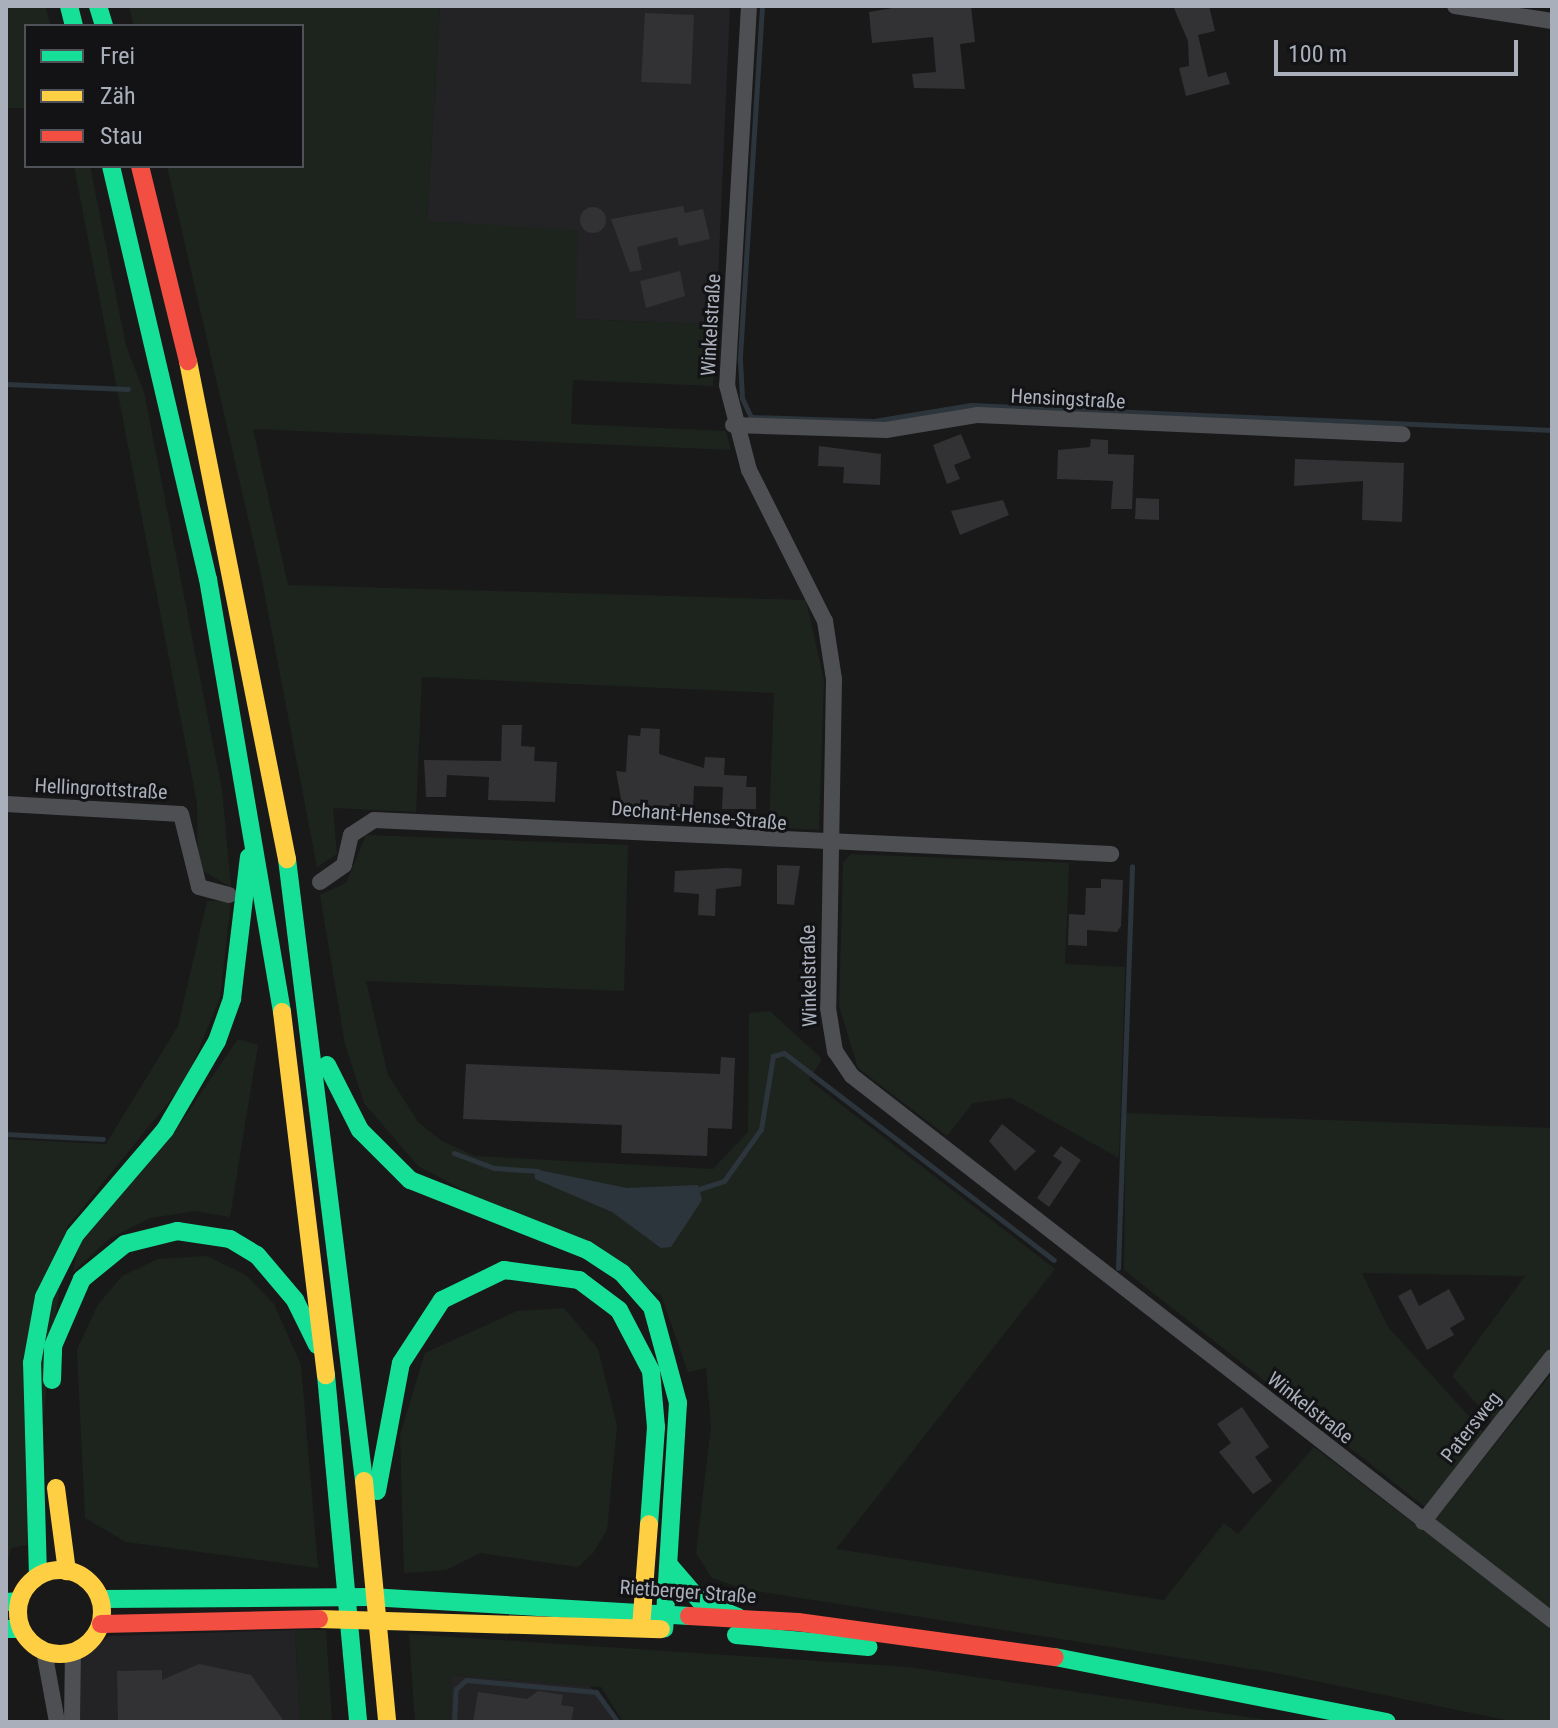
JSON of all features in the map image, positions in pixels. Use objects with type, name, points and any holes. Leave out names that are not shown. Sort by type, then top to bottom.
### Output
[{"type":"main road","points":[[111,168],[180,450],[252,815],[326,1365],[358,1722]]},
{"type":"main road","points":[[140,168],[238,588],[316,1039],[387,1722]]},
{"type":"main road","points":[[38,1576],[32,1363],[44,1297],[75,1235],[165,1130],[217,1041],[242,939],[252,815]]},
{"type":"main road","points":[[316,1039],[354,1121],[391,1165],[453,1203],[599,1256],[652,1307],[676,1384],[665,1620]]},
{"type":"main road","points":[[67,1571],[38,1576],[13,1601],[14,1629],[44,1651],[73,1653],[101,1624],[101,1599],[67,1571],[58,1525],[53,1346],[67,1304],[102,1258],[148,1235],[230,1239],[278,1276],[326,1365]]},
{"type":"main road","points":[[370,1536],[393,1389],[426,1318],[482,1276],[555,1272],[619,1310],[651,1371],[656,1427],[641,1619]]},
{"type":"main road","points":[[669,1565],[701,1602],[738,1617]]},
{"type":"main road","name":"Rietberger Straße","points":[[101,1599],[370,1597],[641,1619]]},
{"type":"main road","name":"Rietberger Straße","points":[[101,1624],[368,1618],[665,1620],[738,1617],[1009,1649],[1387,1722]]},
{"type":"main road","name":"Rietberger Straße","points":[[665,1620],[1266,1699]]},
{"type":"street","name":"Winkelstraße","points":[[749,6],[727,385],[733,425],[825,621],[834,679],[828,1030],[852,1076],[1552,1620]]},
{"type":"street","points":[[1455,6],[1552,21]]},
{"type":"street","name":"Hensingstraße","points":[[733,425],[886,430],[978,415],[1403,434]]},
{"type":"street","name":"Hellingrottstraße","points":[[6,804],[181,814],[199,887],[229,895]]},
{"type":"street","name":"Dechant-Hense-Straße","points":[[320,882],[344,865],[351,835],[374,820],[665,830],[830,845],[1111,854]]},
{"type":"street","name":"Patersweg","points":[[1423,1522],[1552,1357]]},
{"type":"street","points":[[44,1651],[57,1722]]},
{"type":"street","points":[[72,1722],[73,1653]]},
{"type":"shaded area","points":[[6,6],[45,6],[50,24],[24,24],[24,108],[6,108]]},
{"type":"shaded area","points":[[129,6],[440,6],[427,221],[578,230],[575,319],[716,324],[713,386],[573,380],[571,424],[726,431],[731,450],[253,429],[288,585],[806,600],[824,680],[819,830],[769,827],[774,693],[422,677],[416,812],[333,808],[337,854],[317,867],[260,570],[167,168],[304,168],[304,24],[134,24]]},
{"type":"shaded area","points":[[440,6],[730,6],[716,324],[574,319],[427,221]]},
{"type":"shaded area","points":[[74,168],[90,168],[126,346],[144,392],[222,790],[231,887],[198,868],[197,803]]},
{"type":"shaded area","points":[[366,835],[628,845],[624,991],[366,981],[388,1075],[419,1123],[442,1141],[475,1156],[713,1169],[748,1132],[749,1013],[770,1011],[822,1059],[809,1080],[1055,1269],[836,1549],[1164,1600],[1224,1523],[1238,1534],[1314,1447],[1425,1532],[1552,1373],[1552,1722],[1516,1722],[1276,1673],[743,1589],[712,1578],[696,1553],[711,1427],[706,1368],[688,1372],[661,1295],[418,1166],[364,1103],[345,1044],[320,895],[346,883]]},
{"type":"shaded area","points":[[851,854],[1069,863],[1065,964],[1125,967],[1119,1158],[1011,1098],[973,1103],[947,1136],[858,1068],[839,1006],[843,863]]},
{"type":"shaded area","points":[[207,901],[231,901],[220,998],[185,1082],[67,1227],[27,1545],[11,1548],[6,1571],[6,1139],[106,1144],[178,1026]]},
{"type":"shaded area","points":[[238,1039],[258,1045],[230,1217],[195,1211],[150,1218],[110,1238],[73,1272],[79,1241],[171,1137]]},
{"type":"shaded area","points":[[1126,1113],[1552,1128],[1552,1347],[1493,1422],[1452,1376],[1525,1276],[1362,1273],[1388,1327],[1484,1433],[1425,1507],[1124,1270]]},
{"type":"shaded area","points":[[534,1169],[627,1188],[698,1185],[702,1200],[671,1247],[661,1248],[612,1212],[535,1179]]},
{"type":"shaded area","points":[[207,1256],[246,1275],[274,1304],[301,1365],[318,1568],[126,1542],[85,1518],[77,1350],[97,1306],[122,1276],[158,1259]]},
{"type":"shaded area","points":[[564,1308],[598,1349],[617,1426],[607,1530],[593,1553],[578,1567],[480,1553],[446,1570],[404,1573],[400,1435],[425,1353],[517,1311]]},
{"type":"shaded area","points":[[295,1630],[300,1722],[78,1722],[79,1660],[109,1636]]},
{"type":"shaded area","points":[[295,1630],[326,1630],[332,1722],[300,1722]]},
{"type":"shaded area","points":[[409,1634],[908,1667],[1281,1722],[623,1722],[601,1687],[452,1675],[450,1722],[415,1722]]},
{"type":"shaded area","points":[[451,1675],[590,1686],[614,1722],[450,1722]]},
{"type":"building","points":[[904,6],[971,6],[975,42],[960,44],[965,89],[914,88],[912,74],[936,72],[933,37],[872,43],[869,12]]},
{"type":"building","points":[[1173,6],[1209,6],[1215,31],[1198,35],[1208,77],[1226,72],[1230,84],[1186,96],[1179,68],[1189,66],[1188,41]]},
{"type":"building","points":[[645,13],[694,15],[691,84],[641,82]]},
{"type":"building","points":[[683,206],[685,213],[703,209],[710,239],[679,246],[677,237],[637,247],[642,270],[630,272],[611,219]]},
{"type":"building","points":[[593,207],[602,211],[606,220],[602,229],[593,233],[584,229],[580,220],[584,211]]},
{"type":"building","points":[[680,271],[685,296],[646,308],[640,281]]},
{"type":"building","points":[[961,434],[971,458],[954,465],[960,479],[947,484],[933,445]]},
{"type":"building","points":[[1091,439],[1108,440],[1108,454],[1134,455],[1132,509],[1111,509],[1113,481],[1057,479],[1058,450],[1090,447]]},
{"type":"building","points":[[819,446],[881,454],[880,485],[843,483],[844,467],[818,466]]},
{"type":"building","points":[[1295,459],[1404,463],[1402,522],[1362,520],[1363,481],[1294,486]]},
{"type":"building","points":[[1136,498],[1159,499],[1159,520],[1135,519]]},
{"type":"building","points":[[1003,500],[1009,515],[960,535],[951,511]]},
{"type":"building","points":[[502,725],[522,725],[521,746],[535,747],[534,761],[557,762],[555,802],[488,800],[489,777],[447,775],[446,797],[426,797],[424,760],[501,761]]},
{"type":"building","points":[[641,728],[660,729],[659,754],[704,768],[705,757],[725,758],[724,775],[747,776],[746,787],[756,787],[756,809],[722,809],[723,787],[694,786],[693,808],[622,805],[616,771],[626,772],[628,735],[640,736]]},
{"type":"building","points":[[777,865],[800,866],[794,905],[777,904]]},
{"type":"building","points":[[742,869],[741,886],[716,889],[715,916],[698,915],[699,894],[674,892],[675,871]]},
{"type":"building","points":[[1101,879],[1123,880],[1121,926],[1117,932],[1087,930],[1087,946],[1068,945],[1069,914],[1085,915],[1086,888],[1101,888]]},
{"type":"building","points":[[721,1057],[735,1058],[732,1129],[708,1128],[707,1156],[621,1153],[622,1125],[463,1119],[466,1064],[720,1074]]},
{"type":"building","points":[[1002,1124],[1036,1151],[1015,1171],[989,1141]]},
{"type":"building","points":[[1061,1146],[1081,1160],[1049,1207],[1037,1198],[1062,1162],[1053,1156]]},
{"type":"building","points":[[1411,1289],[1419,1306],[1449,1289],[1465,1319],[1450,1328],[1454,1335],[1427,1350],[1398,1296]]},
{"type":"building","points":[[1242,1407],[1269,1447],[1255,1457],[1272,1481],[1253,1494],[1219,1452],[1231,1443],[1217,1424]]},
{"type":"building","points":[[199,1664],[251,1675],[283,1720],[118,1722],[117,1671],[162,1670],[162,1680]]},
{"type":"building","points":[[538,1691],[563,1695],[561,1705],[574,1707],[571,1722],[473,1722],[478,1692],[527,1699]]},
{"type":"waterway","points":[[762,6],[740,360],[742,398],[751,417],[874,421],[971,405],[1552,430]]},
{"type":"waterway","points":[[6,384],[128,389]]},
{"type":"waterway","points":[[1118,1268],[1132,866]]},
{"type":"waterway","points":[[696,1190],[724,1181],[761,1129],[773,1056],[784,1053],[1054,1260]]},
{"type":"waterway","points":[[6,1134],[103,1139]]},
{"type":"waterway","points":[[454,1153],[494,1168],[538,1171]]},
{"type":"waterway","points":[[454,1722],[456,1689],[466,1680],[596,1692],[618,1722]]},
{"type":"traffic: fast","points":[[69,6],[74,24]]},
{"type":"traffic: fast","points":[[98,6],[103,24]]},
{"type":"traffic: fast","points":[[111,168],[208,579],[282,1012]]},
{"type":"traffic: fast","points":[[38,1576],[32,1363],[44,1297],[75,1235],[165,1130],[217,1041],[232,999],[249,857]]},
{"type":"traffic: fast","points":[[287,859],[364,1481]]},
{"type":"traffic: fast","points":[[327,1065],[360,1130],[410,1180],[587,1250],[622,1273],[652,1307],[678,1403],[664,1629]]},
{"type":"traffic: fast","points":[[52,1380],[53,1346],[82,1279],[125,1244],[177,1231],[230,1239],[257,1255],[295,1300],[317,1345]]},
{"type":"traffic: fast","points":[[377,1491],[401,1363],[442,1300],[504,1270],[579,1280],[619,1310],[651,1371],[656,1427],[649,1524]]},
{"type":"traffic: fast","points":[[326,1375],[358,1722]]},
{"type":"traffic: fast","points":[[669,1565],[701,1602],[738,1617]]},
{"type":"traffic: fast","points":[[101,1599],[370,1597],[689,1616]]},
{"type":"traffic: fast","points":[[6,1602],[19,1601]]},
{"type":"traffic: fast","points":[[6,1629],[21,1629]]},
{"type":"traffic: fast","points":[[736,1635],[868,1647]]},
{"type":"traffic: fast","points":[[1055,1657],[1387,1722]]},
{"type":"traffic: slow","points":[[188,361],[287,859]]},
{"type":"traffic: slow","points":[[282,1012],[326,1375]]},
{"type":"traffic: slow","points":[[364,1481],[387,1722]]},
{"type":"traffic: slow","points":[[56,1488],[67,1571]]},
{"type":"traffic: slow","points":[[641,1628],[649,1524]]},
{"type":"traffic: slow","points":[[60,1570],[76,1573],[90,1582],[99,1596],[102,1612],[99,1628],[90,1642],[76,1651],[60,1654],[44,1651],[30,1642],[21,1628],[18,1612],[21,1596],[30,1582],[44,1573],[60,1570]]},
{"type":"traffic: slow","points":[[319,1619],[661,1629]]},
{"type":"traffic: jam","points":[[140,168],[188,361]]},
{"type":"traffic: jam","points":[[689,1616],[798,1622],[1055,1657]]},
{"type":"traffic: jam","points":[[101,1624],[319,1619]]}]
